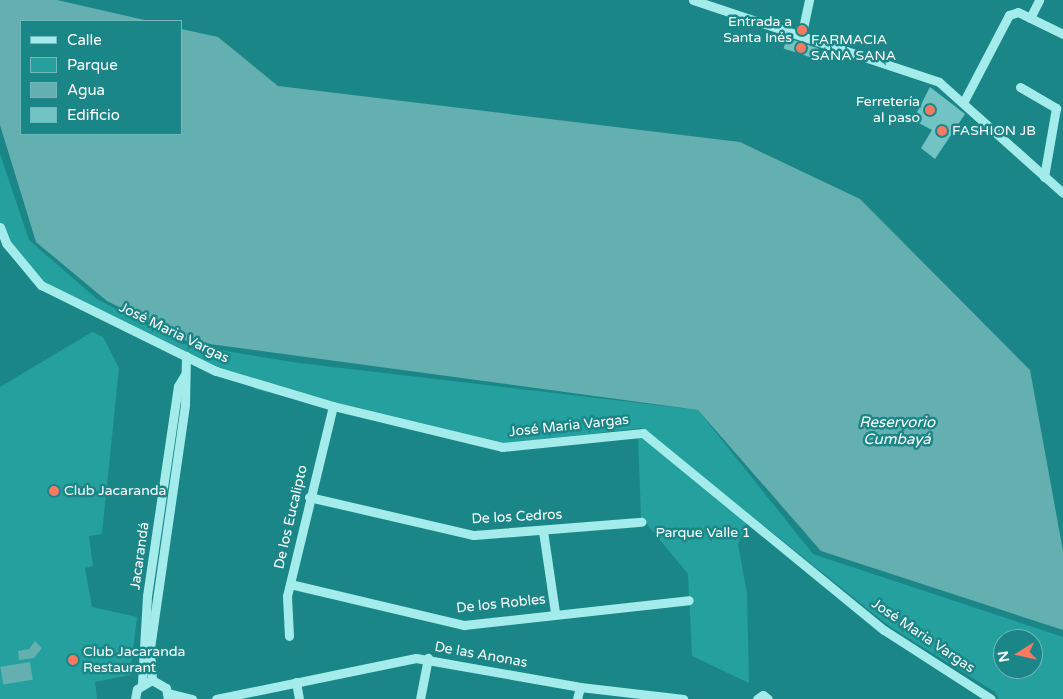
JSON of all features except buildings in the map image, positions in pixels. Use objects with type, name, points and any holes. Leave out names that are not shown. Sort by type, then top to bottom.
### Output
[{"type":"street","points":[[693,0],[802,33],[939,82],[964,101],[1063,193]]},
{"type":"street","points":[[802,33],[809,0]]},
{"type":"street","points":[[1030,18],[1039,0]]},
{"type":"street","points":[[964,101],[1008,15],[1018,12],[1063,34]]},
{"type":"street","points":[[1020,87],[1056,108],[1044,177]]},
{"type":"street","name":"José Maria Vargas","points":[[0,227],[6,243],[41,285],[216,371],[333,406],[502,447],[642,433],[884,630],[991,699]]},
{"type":"street","name":"Jacarandá","points":[[152,680],[150,648],[178,386],[184,376],[186,356]]},
{"type":"street","name":"De los Eucalipto","points":[[289,636],[290,584],[309,497],[333,406]]},
{"type":"street","name":"Jacarandá","points":[[135,699],[142,683],[148,596],[167,496]]},
{"type":"street","name":"De los Cedros","points":[[309,497],[474,535],[641,522]]},
{"type":"street","points":[[543,531],[555,612]]},
{"type":"street","name":"De los Robles","points":[[290,584],[455,624],[555,612],[689,600]]},
{"type":"street","points":[[420,699],[428,658]]},
{"type":"street","name":"De las Anonas","points":[[216,699],[391,661],[428,658],[580,687],[683,699]]},
{"type":"street","points":[[142,683],[152,680],[168,696],[192,699]]},
{"type":"street","points":[[296,682],[299,699]]},
{"type":"street","points":[[577,699],[580,687]]},
{"type":"street","points":[[757,699],[763,695],[768,699]]},
{"type":"green space","points":[[0,154],[29,240],[97,299],[183,344],[299,363],[698,410],[813,554],[1039,629],[993,629],[993,679],[1043,679],[1043,630],[1063,637],[1063,699],[999,699],[995,692],[889,626],[642,428],[502,444],[258,390],[156,345],[40,279],[6,239],[0,222]]},
{"type":"green space","name":"Club Jacaranda","points":[[92,332],[103,337],[119,368],[102,534],[89,536],[93,566],[85,568],[92,607],[137,617],[130,675],[95,682],[97,699],[0,699],[0,387]]},
{"type":"green space","name":"Parque Valle 1","points":[[638,434],[747,522],[738,544],[747,594],[749,683],[692,656],[688,574],[641,517]]},
{"type":"water","name":"Reservorio Cumbayá","points":[[0,0],[57,0],[145,20],[20,20],[20,135],[182,135],[182,29],[218,37],[278,86],[740,142],[860,199],[1030,370],[1063,551],[1063,630],[821,551],[698,410],[187,341],[107,301],[36,242],[0,125]]},
{"type":"water","points":[[35,641],[42,648],[34,658],[19,660],[18,651],[29,649]]},
{"type":"water","points":[[30,662],[33,680],[3,684],[0,667]]},
{"type":"place","name":"Entrada a Santa Inés","points":[[802,30]]},
{"type":"place","name":"FARMACIA SANA SANA","points":[[801,48]]},
{"type":"place","name":"Ferretería al paso","points":[[930,110]]},
{"type":"place","name":"FASHION JB","points":[[942,131]]},
{"type":"place","name":"Club Jacaranda","points":[[54,491]]},
{"type":"place","name":"Club Jacaranda Restaurant","points":[[73,660]]}]
